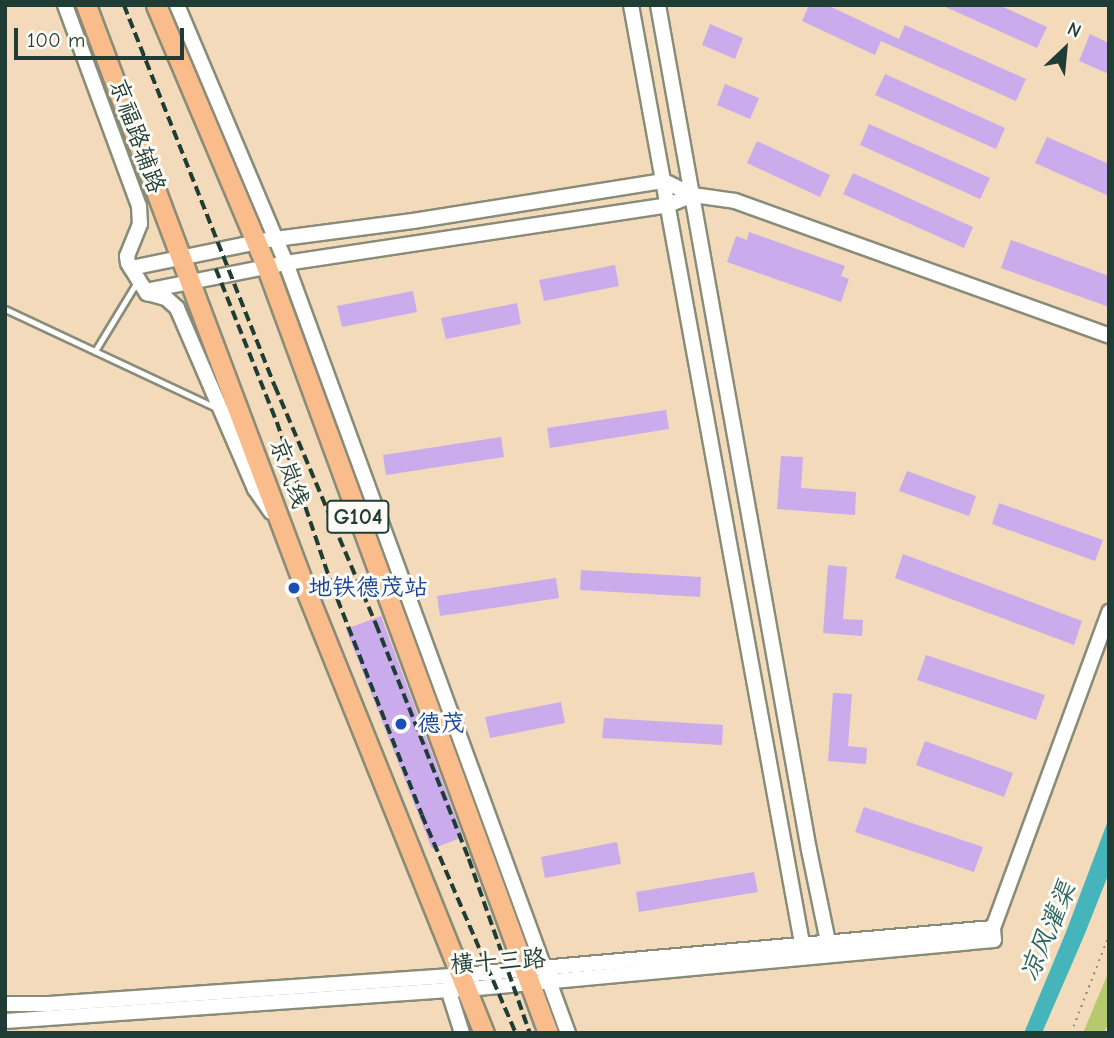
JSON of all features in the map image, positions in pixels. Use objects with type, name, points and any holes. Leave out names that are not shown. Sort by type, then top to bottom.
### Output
[{"type":"highway","name":"京岚线","points":[[86,5],[459,985],[484,1033]]},
{"type":"highway","name":"京岚线","points":[[156,5],[256,242],[277,266],[535,975],[548,1033]]},
{"type":"street","name":"京福路辅路","points":[[65,5],[139,206],[140,224],[127,256],[139,280]]},
{"type":"street","points":[[177,5],[276,239],[277,266]]},
{"type":"street","points":[[631,5],[803,952]]},
{"type":"street","points":[[658,5],[809,850],[830,948]]},
{"type":"street","points":[[139,280],[182,257],[256,242],[413,221],[664,181],[693,195],[736,201],[1109,336]]},
{"type":"street","points":[[139,280],[192,283],[277,266],[668,205],[693,195]]},
{"type":"street","points":[[139,280],[176,305],[255,489],[283,528]]},
{"type":"street","name":"横十三路","points":[[5,1021],[459,985],[535,975],[993,934],[1109,612]]},
{"type":"street","points":[[535,975],[568,1033]]},
{"type":"street","points":[[459,985],[462,1033]]},
{"type":"street","name":"横十三路","points":[[5,1004],[459,985]]},
{"type":"lane","points":[[96,351],[128,293],[139,280]]},
{"type":"lane","points":[[5,309],[219,410]]},
{"type":"path","points":[[1071,1033],[1109,935]]},
{"type":"green space","points":[[1109,971],[1109,1024],[1103,1033],[1083,1033]]},
{"type":"water","points":[[1109,818],[1109,873],[1042,1033],[1024,1033],[1066,932]]},
{"type":"building","points":[[809,5],[827,5],[899,39],[905,25],[1026,79],[1016,101],[881,41],[875,55],[802,21]]},
{"type":"building","points":[[941,5],[999,5],[1047,27],[1037,48]]},
{"type":"building","points":[[710,24],[743,38],[735,59],[702,45]]},
{"type":"building","points":[[1090,34],[1109,43],[1109,74],[1079,61]]},
{"type":"building","points":[[885,74],[1005,128],[996,149],[875,95]]},
{"type":"building","points":[[725,84],[759,98],[750,119],[717,105]]},
{"type":"building","points":[[869,124],[990,178],[980,199],[860,145]]},
{"type":"building","points":[[1047,137],[1109,164],[1109,196],[1035,163]]},
{"type":"building","points":[[757,141],[830,175],[820,197],[747,163]]},
{"type":"building","points":[[853,173],[973,227],[964,248],[843,194]]},
{"type":"building","points":[[749,232],[845,266],[841,276],[849,279],[841,302],[727,262],[736,236],[747,240]]},
{"type":"building","points":[[1011,240],[1109,276],[1109,307],[1001,268]]},
{"type":"building","points":[[615,265],[619,286],[544,301],[539,280]]},
{"type":"building","points":[[413,291],[417,312],[342,327],[337,306]]},
{"type":"building","points":[[517,303],[521,324],[446,339],[441,318]]},
{"type":"building","points":[[666,410],[669,429],[550,448],[547,428]]},
{"type":"building","points":[[501,437],[504,457],[386,475],[383,455]]},
{"type":"building","points":[[781,456],[803,457],[801,488],[856,492],[855,515],[777,509]]},
{"type":"building","points":[[907,471],[976,496],[969,516],[899,491]]},
{"type":"building","points":[[999,503],[1103,540],[1095,561],[992,524]]},
{"type":"building","points":[[903,554],[1082,621],[1074,645],[895,578]]},
{"type":"building","points":[[828,565],[847,567],[843,619],[863,620],[862,636],[823,633]]},
{"type":"building","points":[[581,570],[701,577],[700,597],[580,590]]},
{"type":"building","points":[[556,578],[559,598],[440,616],[437,596]]},
{"type":"building","name":"德茂","points":[[381,616],[463,837],[432,849],[346,629]]},
{"type":"building","points":[[926,655],[1045,695],[1036,720],[917,680]]},
{"type":"building","points":[[833,693],[852,694],[848,746],[867,748],[866,764],[828,761]]},
{"type":"building","points":[[561,702],[565,723],[490,738],[485,717]]},
{"type":"building","points":[[604,718],[723,725],[722,745],[602,738]]},
{"type":"building","points":[[925,741],[1013,773],[1004,797],[916,765]]},
{"type":"building","points":[[864,807],[983,847],[974,872],[855,832]]},
{"type":"building","points":[[617,842],[621,864],[545,878],[541,857]]},
{"type":"building","points":[[754,872],[758,892],[639,912],[636,892]]},
{"type":"railway","points":[[124,5],[275,386],[376,624],[469,859],[530,1033]]},
{"type":"railway","points":[[216,269],[277,422],[332,585],[422,815],[516,1033]]},
{"type":"place","name":"地铁德茂站","points":[[294,588]]},
{"type":"place","name":"德茂","points":[[401,724]]},
{"type":"water label","name":"凉风灌渠","points":[[1049,932]]}]
